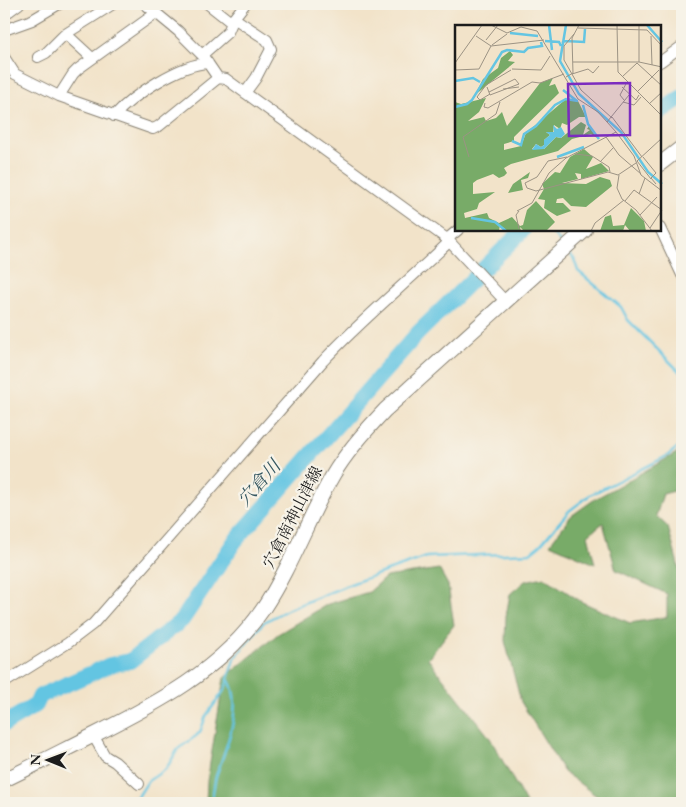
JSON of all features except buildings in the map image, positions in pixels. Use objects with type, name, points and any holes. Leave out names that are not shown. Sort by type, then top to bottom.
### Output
[{"type":"main road","points":[[661,163],[682,147]]},
{"type":"main road","name":"穴倉南神山津線","points":[[4,780],[157,702],[206,670],[242,635],[272,594],[333,475],[352,448],[385,410],[503,299],[584,231]]},
{"type":"street","points":[[4,15],[19,4]]},
{"type":"street","points":[[4,30],[32,20],[59,4]]},
{"type":"street","points":[[38,57],[46,53],[66,34],[114,4]]},
{"type":"street","points":[[146,4],[178,31],[205,59],[218,78]]},
{"type":"street","points":[[208,4],[267,40],[270,46],[271,49],[256,78],[245,93]]},
{"type":"street","points":[[114,116],[121,108],[172,74],[205,59],[228,32],[233,21],[246,4]]},
{"type":"street","points":[[59,96],[73,74],[92,58],[156,13]]},
{"type":"street","points":[[66,34],[92,58]]},
{"type":"street","points":[[661,61],[682,46]]},
{"type":"street","points":[[4,58],[15,74],[59,96],[153,129],[218,78],[226,79],[450,241],[503,299]]},
{"type":"street","points":[[661,230],[682,275]]},
{"type":"street","points":[[4,682],[68,643],[93,624],[323,361],[354,329],[416,275],[450,241],[457,231]]},
{"type":"street","points":[[93,735],[105,756],[115,762],[140,784]]},
{"type":"green space","points":[[682,450],[682,489],[663,494],[656,516],[668,527],[682,579],[682,803],[606,803],[564,772],[521,702],[505,641],[506,616],[510,594],[525,581],[544,577],[582,602],[630,623],[667,617],[667,594],[616,570],[603,523],[588,535],[595,564],[550,544],[571,516],[595,499]]},
{"type":"green space","points":[[439,569],[448,585],[454,625],[428,659],[490,738],[526,803],[206,803],[207,781],[224,678],[278,634],[328,604],[369,592],[386,577]]},
{"type":"waterway","name":"穴倉川","points":[[661,111],[682,97]]},
{"type":"waterway","name":"穴倉川","points":[[4,724],[36,705],[40,696],[110,665],[130,661],[182,620],[235,541],[418,333],[522,231]]},
{"type":"waterway","points":[[551,231],[560,242]]},
{"type":"waterway","points":[[570,254],[578,271],[621,307],[628,320],[682,374]]},
{"type":"waterway","points":[[134,803],[148,781],[166,769],[178,749],[200,732],[206,716],[225,689],[234,659],[264,622],[289,609],[353,583],[427,557],[530,553],[540,545],[569,511],[590,495],[667,456],[682,444]]},
{"type":"waterway","points":[[211,803],[216,776],[232,728],[234,714],[235,701],[228,679]]}]
